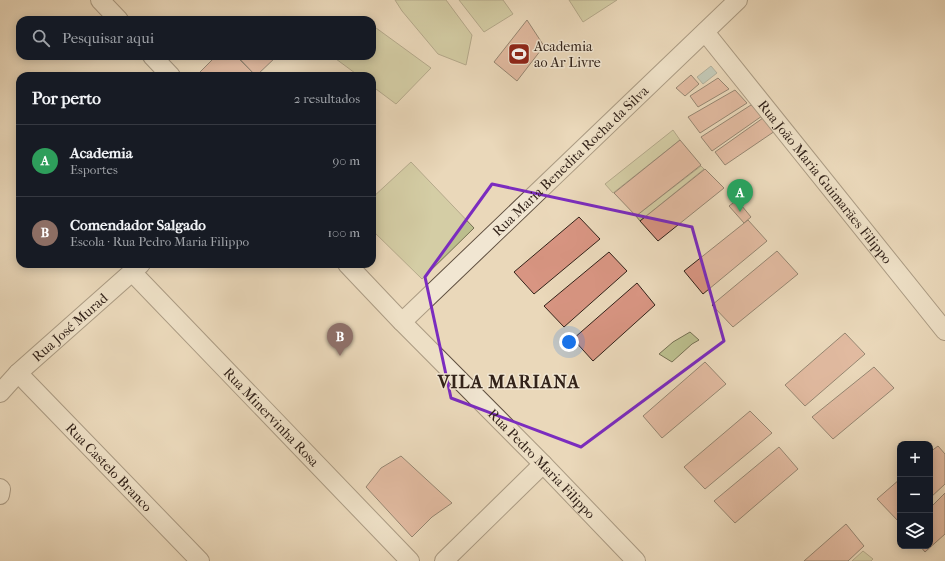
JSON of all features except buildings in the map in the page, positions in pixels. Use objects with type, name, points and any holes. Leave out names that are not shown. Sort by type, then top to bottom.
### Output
[{"type":"street","points":[[100,0],[115,16]]},
{"type":"street","name":"Rua Maria Benedita Rocha da Silva","points":[[402,322],[738,0]]},
{"type":"street","name":"Rua João Maria Guimarães Filippo","points":[[705,32],[945,332]]},
{"type":"street","points":[[156,60],[167,72]]},
{"type":"street","name":"Rua José Murad","points":[[0,393],[18,373],[136,268]]},
{"type":"street","name":"Rua Minervinha Rosa","points":[[136,268],[410,561]]},
{"type":"street","name":"Rua Pedro Maria Filippo","points":[[352,268],[402,322],[543,464],[636,561]]},
{"type":"street","name":"Rua Castelo Branco","points":[[18,373],[200,561]]},
{"type":"street","points":[[444,561],[543,464]]},
{"type":"street","points":[[0,488],[0,496]]},
{"type":"highlighted area","points":[[492,184],[692,227],[724,341],[581,447],[451,398],[425,277]]},
{"type":"green space","points":[[395,0],[446,0],[472,35],[466,65],[438,54],[402,11]]},
{"type":"green space","points":[[459,0],[503,0],[513,14],[484,32]]},
{"type":"green space","points":[[569,0],[617,0],[583,22]]},
{"type":"green space","points":[[376,28],[431,68],[396,104],[376,89],[376,72],[354,72],[337,60],[376,60]]},
{"type":"green space","points":[[673,130],[680,140],[613,193],[605,184]]},
{"type":"green space","points":[[411,162],[474,228],[422,279],[376,234],[376,194]]},
{"type":"green space","points":[[701,166],[704,169],[640,221],[636,216]]},
{"type":"green space","points":[[690,332],[699,340],[692,344],[672,362],[659,354],[673,342]]},
{"type":"green space","points":[[863,551],[873,559],[871,561],[852,561]]},
{"type":"water","points":[[711,66],[717,73],[703,84],[697,77]]},
{"type":"place","name":"Academia ao Ar Livre","points":[[519,54]]},
{"type":"place","name":"Academia","points":[[740,212]]},
{"type":"place","name":"Comendador Salgado","points":[[340,356]]},
{"type":"district","name":"VILA MARIANA","points":[[509,382]]}]
